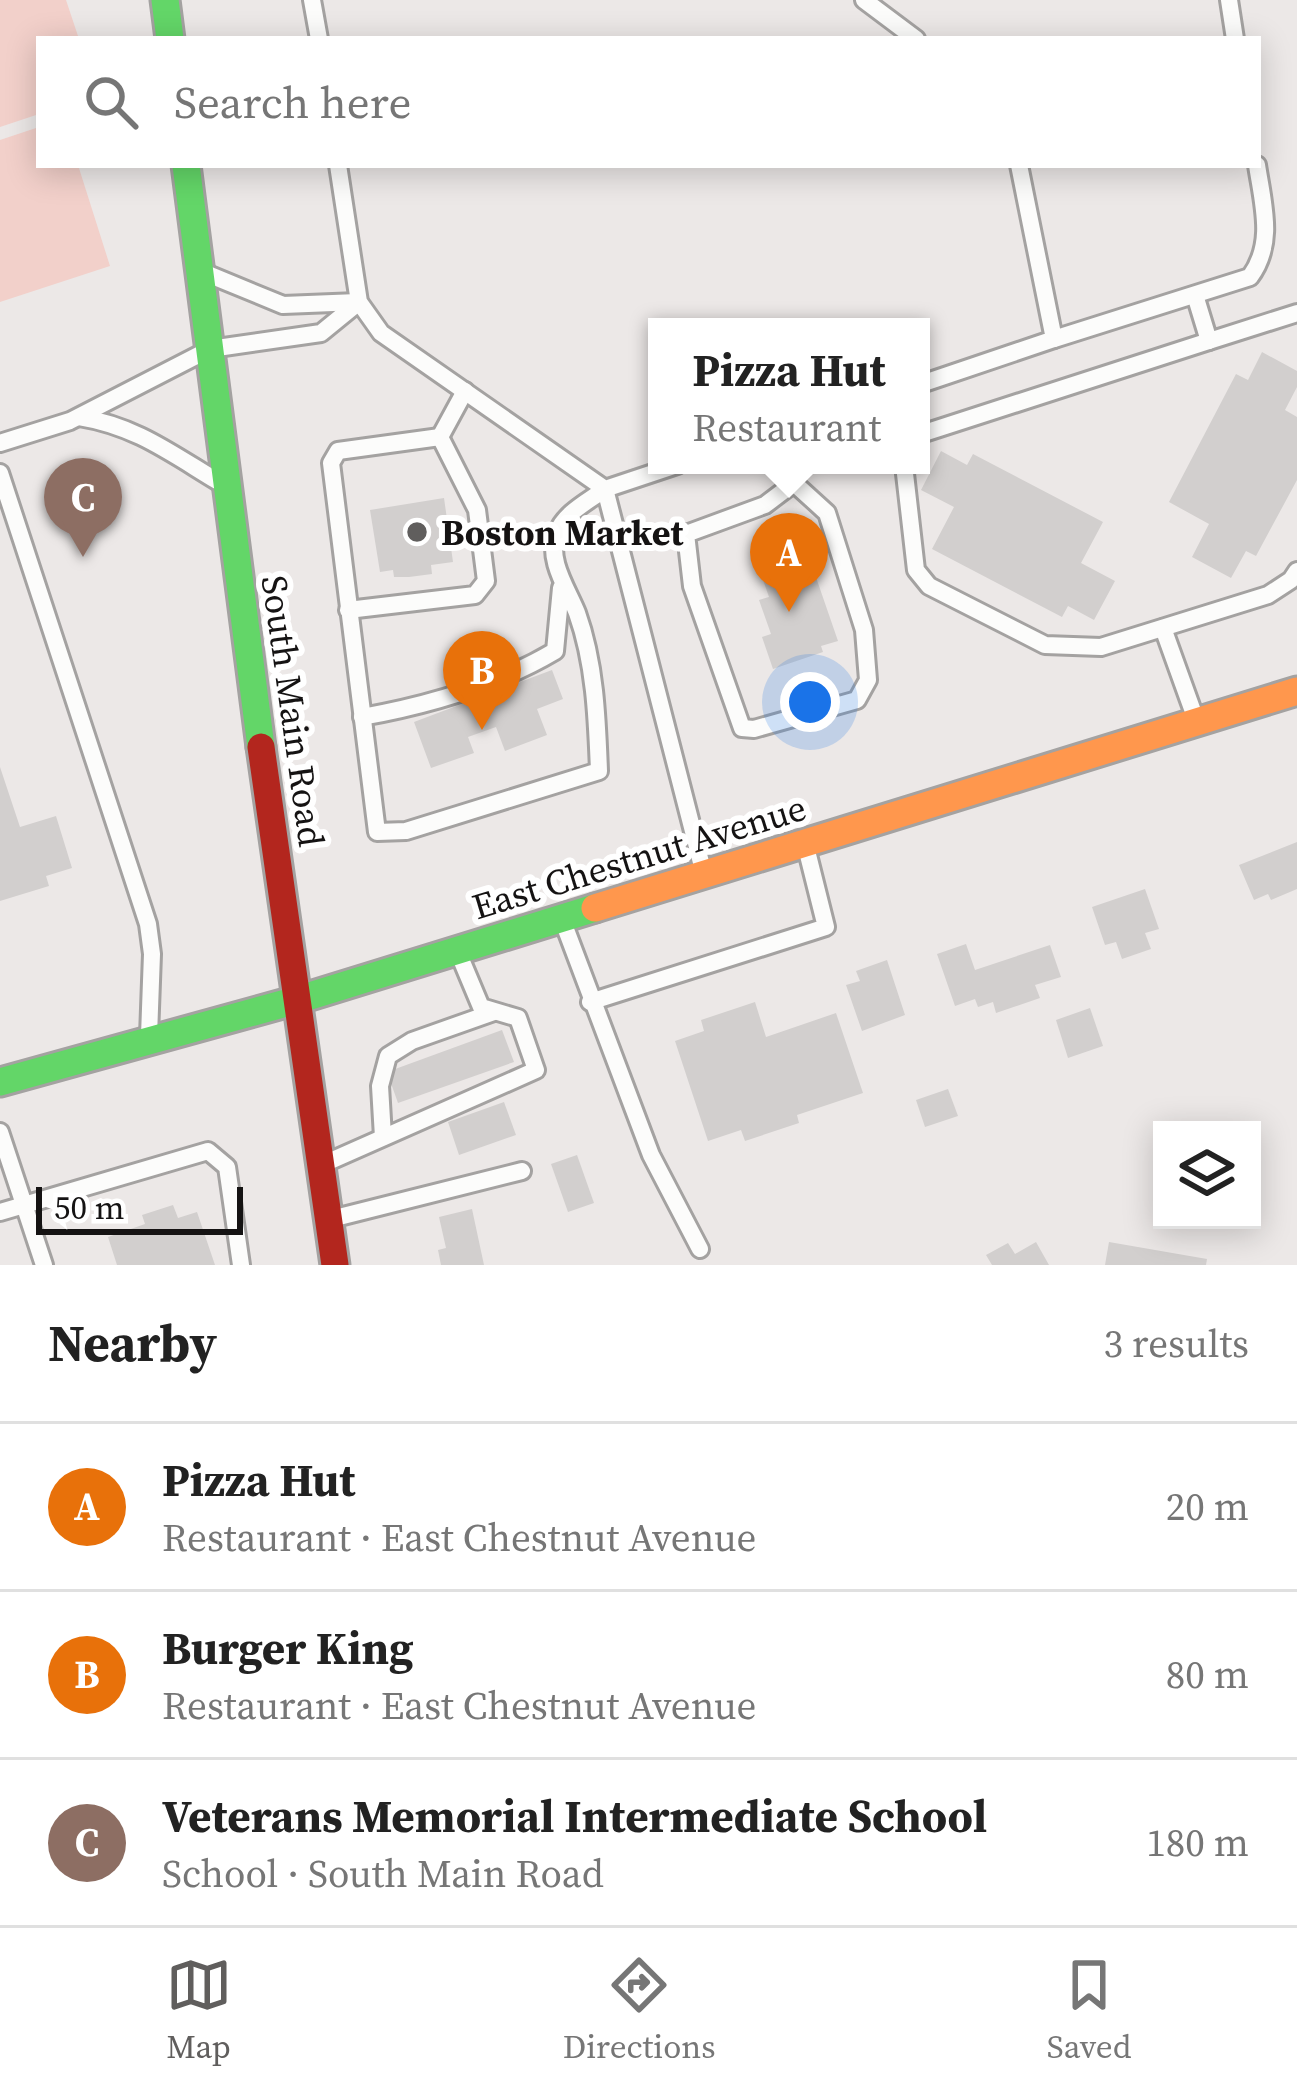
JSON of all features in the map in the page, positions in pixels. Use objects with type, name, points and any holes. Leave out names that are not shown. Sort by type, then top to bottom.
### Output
[{"type":"street","points":[[165,0],[170,36]]},
{"type":"street","name":"South Main Road","points":[[186,168],[335,1265]]},
{"type":"street","name":"East Chestnut Avenue","points":[[0,1082],[297,1000],[1297,691]]},
{"type":"lane","points":[[312,0],[318,36]]},
{"type":"lane","points":[[864,0],[912,36]]},
{"type":"lane","points":[[1228,0],[1234,36]]},
{"type":"lane","points":[[338,168],[359,302],[381,333],[605,489],[704,874]]},
{"type":"lane","points":[[1020,168],[1054,339]]},
{"type":"lane","points":[[930,381],[1250,278],[1263,259],[1267,225],[1258,168]]},
{"type":"lane","points":[[200,272],[283,305],[359,302]]},
{"type":"lane","points":[[1196,295],[1209,341]]},
{"type":"lane","points":[[0,443],[78,417],[209,349],[321,333],[359,302]]},
{"type":"lane","points":[[930,431],[1297,313]]},
{"type":"lane","points":[[440,436],[465,391]]},
{"type":"lane","points":[[78,417],[114,422],[139,432],[227,487]]},
{"type":"lane","points":[[440,436],[338,451],[331,463],[377,832],[406,831],[599,771],[596,694],[577,613],[561,581]]},
{"type":"lane","points":[[348,610],[475,595],[486,581],[477,509],[440,436]]},
{"type":"lane","points":[[0,473],[148,925],[152,954],[148,1041]]},
{"type":"lane","points":[[362,716],[424,705],[525,669],[555,651],[561,581],[556,534],[572,513],[605,489],[650,474]]},
{"type":"lane","points":[[791,474],[827,513],[864,630],[868,680],[857,700],[754,729],[742,728],[692,586],[686,534],[766,505],[791,474]]},
{"type":"lane","points":[[905,474],[916,570],[929,586],[1046,645],[1101,646],[1163,628],[1268,595],[1297,571]]},
{"type":"lane","points":[[1163,628],[1197,722]]},
{"type":"lane","points":[[590,1002],[826,927],[805,843]]},
{"type":"lane","points":[[561,918],[651,1155],[700,1249]]},
{"type":"lane","points":[[322,1166],[536,1070],[518,1018],[477,1002],[458,951]]},
{"type":"lane","points":[[382,1137],[380,1086],[388,1056],[412,1041],[495,1011]]},
{"type":"lane","points":[[0,1132],[44,1265]]},
{"type":"lane","points":[[0,1212],[208,1151],[227,1167],[241,1265]]},
{"type":"lane","points":[[328,1219],[522,1171]]},
{"type":"shaded area","points":[[0,0],[66,0],[78,36],[36,36],[36,115],[0,127]]},
{"type":"shaded area","points":[[36,128],[36,168],[79,168],[110,266],[0,302],[0,140]]},
{"type":"building","points":[[1262,352],[1297,371],[1297,387],[1285,410],[1297,417],[1297,480],[1256,556],[1246,551],[1231,578],[1192,557],[1209,524],[1169,502],[1236,374],[1248,380]]},
{"type":"building","points":[[941,451],[967,465],[973,454],[1103,522],[1081,563],[1115,581],[1094,620],[1068,606],[1062,617],[932,549],[954,507],[921,490]]},
{"type":"building","points":[[444,498],[453,562],[431,565],[432,574],[394,577],[393,570],[380,572],[370,510]]},
{"type":"building","points":[[809,557],[838,641],[821,646],[823,652],[773,669],[762,637],[771,634],[759,600],[769,597],[761,574]]},
{"type":"building","points":[[552,670],[563,699],[537,709],[547,735],[505,751],[496,727],[468,737],[474,753],[431,768],[414,722]]},
{"type":"building","points":[[0,767],[20,827],[56,816],[72,868],[46,876],[49,886],[0,901]]},
{"type":"building","points":[[1297,842],[1297,889],[1271,900],[1268,894],[1254,900],[1239,865]]},
{"type":"building","points":[[1145,889],[1159,929],[1145,933],[1151,949],[1122,959],[1116,942],[1105,945],[1092,907]]},
{"type":"building","points":[[966,944],[975,970],[1050,945],[1061,977],[1035,985],[1040,998],[996,1013],[993,1002],[978,1007],[975,999],[955,1006],[937,954]]},
{"type":"building","points":[[887,960],[905,1015],[862,1031],[846,985],[860,981],[856,971]]},
{"type":"building","points":[[755,1002],[766,1037],[836,1013],[863,1093],[797,1115],[799,1123],[745,1141],[741,1130],[708,1141],[675,1041],[704,1031],[701,1020]]},
{"type":"building","points":[[1090,1008],[1103,1046],[1068,1058],[1056,1020]]},
{"type":"building","points":[[502,1030],[514,1062],[398,1103],[387,1072]]},
{"type":"building","points":[[948,1089],[958,1116],[925,1127],[916,1100]]},
{"type":"building","points":[[504,1102],[516,1135],[459,1155],[448,1122]]},
{"type":"building","points":[[577,1155],[594,1203],[568,1212],[551,1164]]},
{"type":"building","points":[[173,1205],[178,1218],[197,1212],[215,1265],[117,1265],[108,1237],[145,1224],[142,1215]]},
{"type":"building","points":[[472,1209],[484,1265],[441,1265],[438,1250],[446,1248],[439,1217]]},
{"type":"building","points":[[1036,1242],[1049,1265],[992,1265],[986,1255],[1008,1243],[1015,1254]]},
{"type":"building","points":[[1109,1242],[1207,1259],[1206,1265],[1105,1265]]},
{"type":"traffic: fast","points":[[165,0],[170,36]]},
{"type":"traffic: fast","points":[[186,168],[261,747]]},
{"type":"traffic: fast","points":[[0,1082],[297,1000],[595,908]]},
{"type":"traffic: slow","points":[[595,908],[1297,691]]},
{"type":"traffic: jam","points":[[261,747],[335,1265]]},
{"type":"place","name":"Boston Market","points":[[417,532]]},
{"type":"place","name":"Veterans Memorial Intermediate School","points":[[83,557]]},
{"type":"place","name":"Pizza Hut","points":[[789,612]]},
{"type":"place","name":"Burger King","points":[[482,730]]}]
